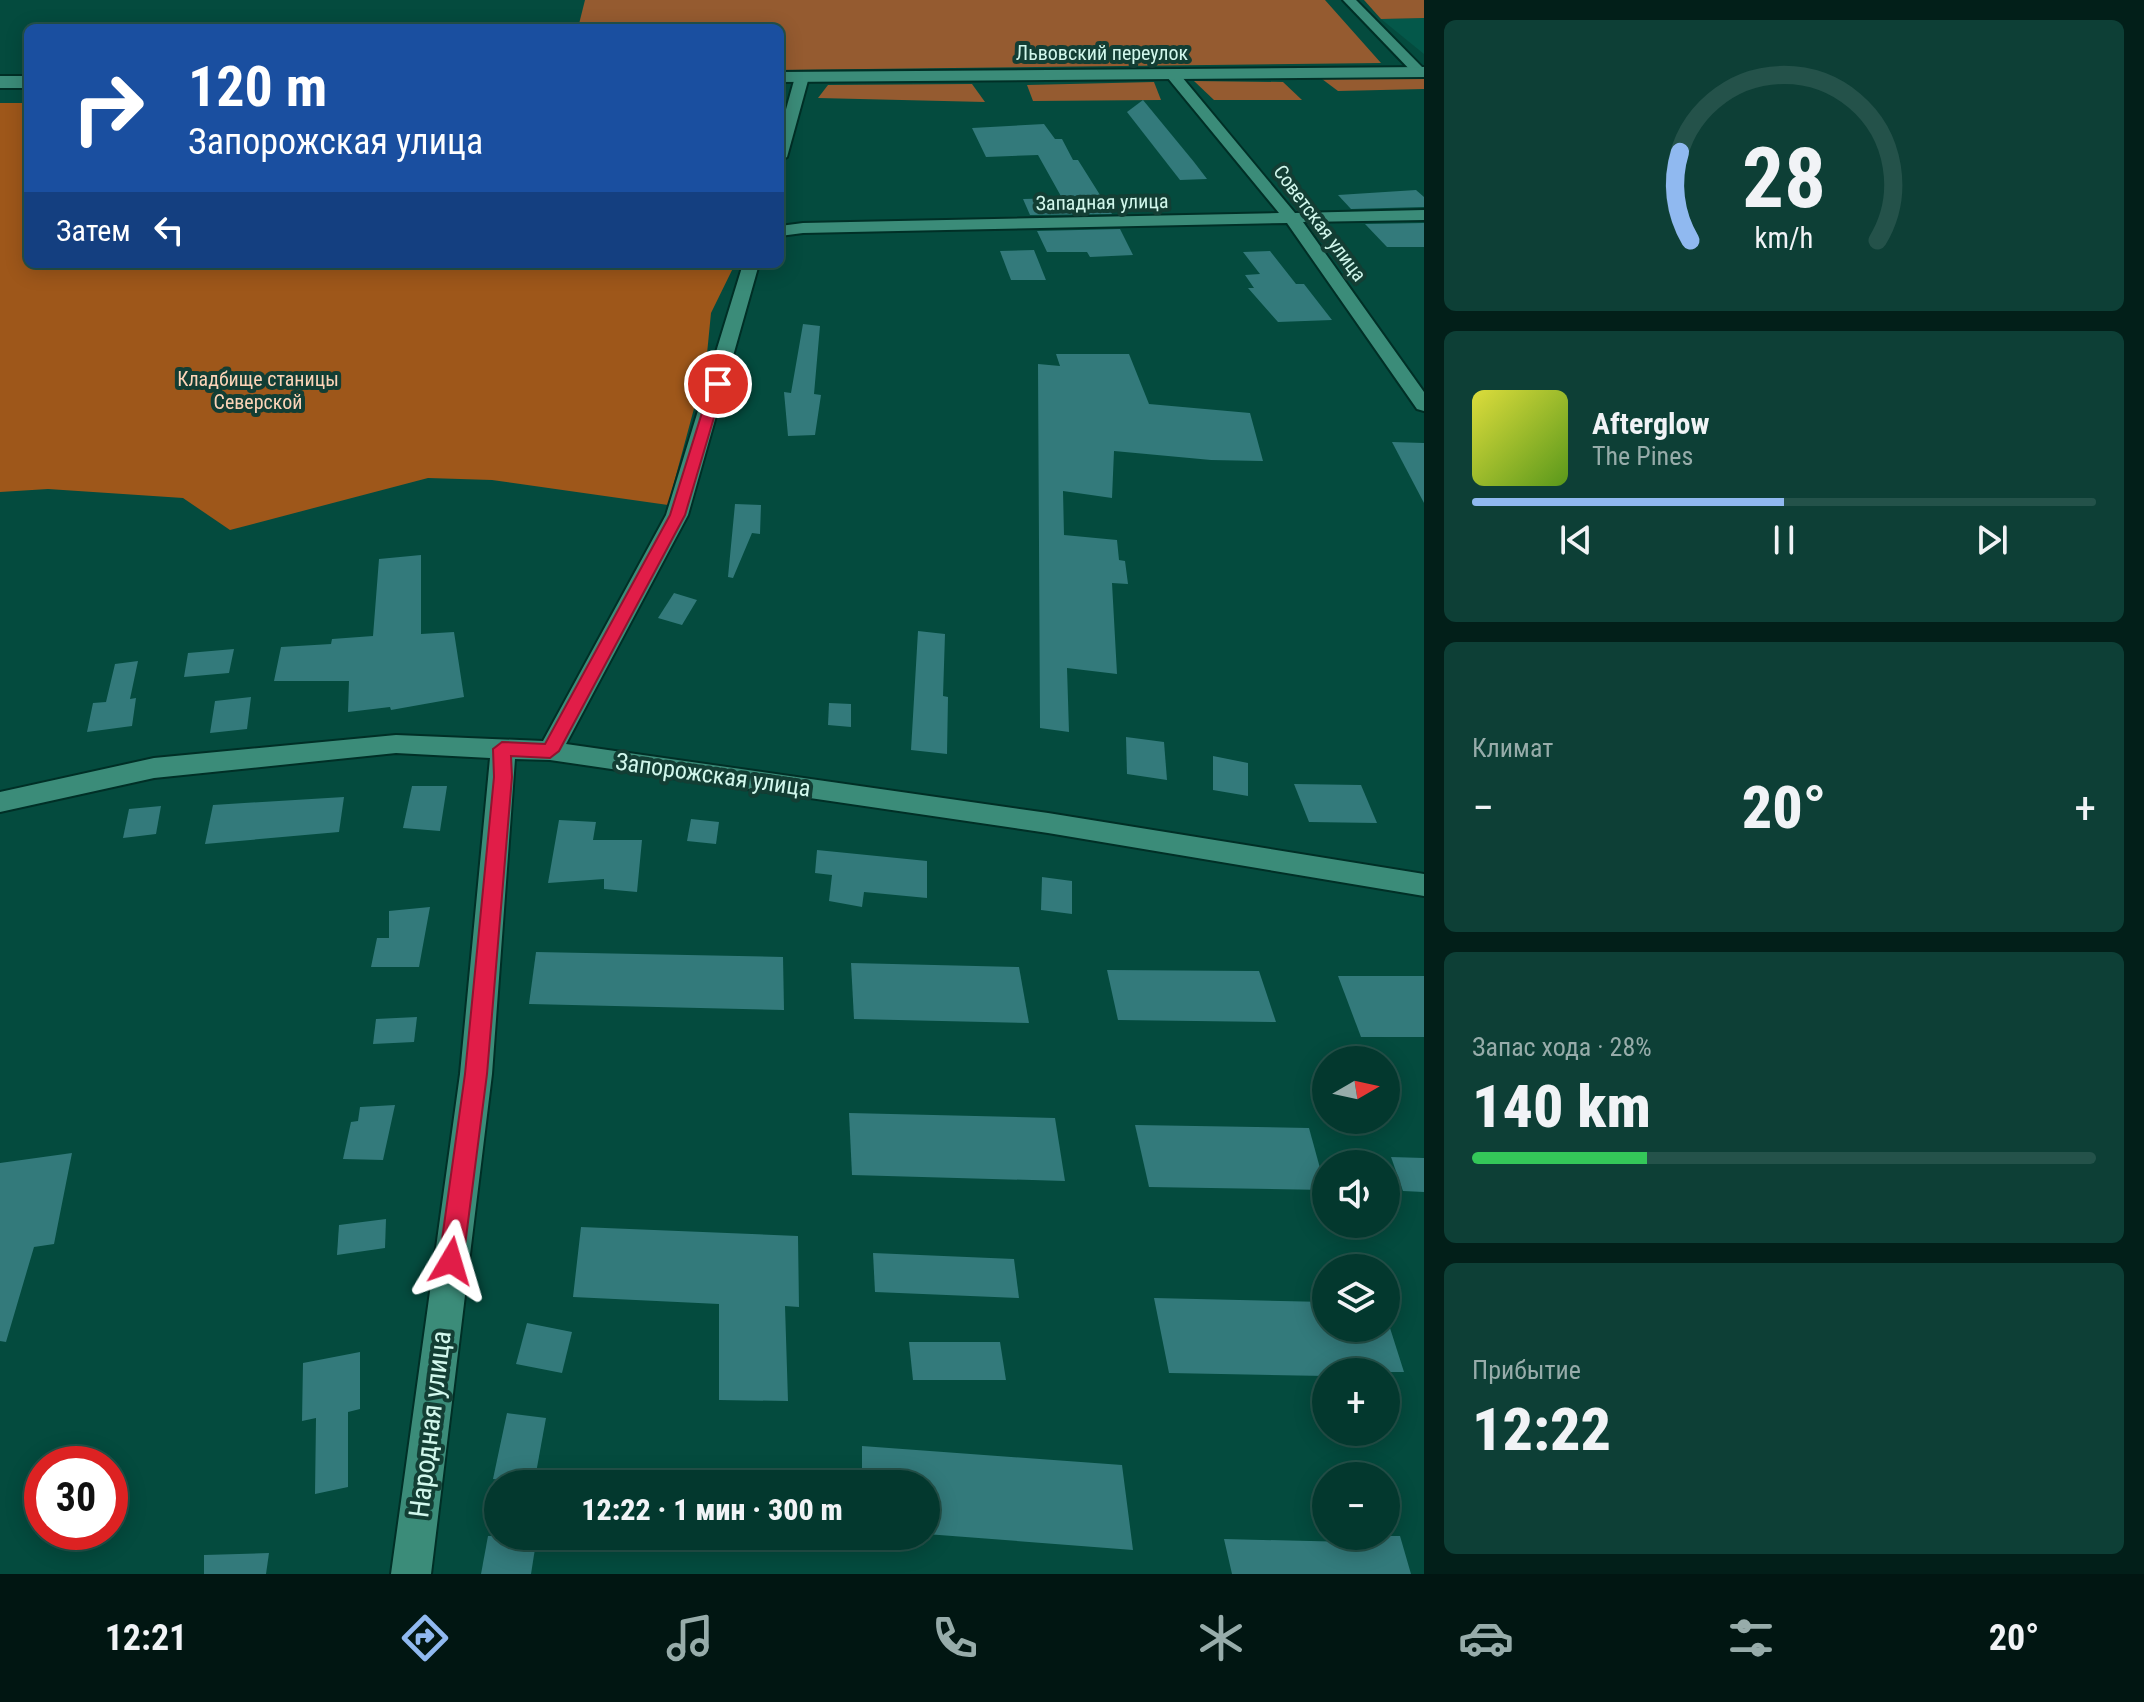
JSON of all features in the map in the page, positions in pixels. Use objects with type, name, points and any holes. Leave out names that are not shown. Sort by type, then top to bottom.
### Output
[{"type":"main road","name":"Львовский переулок","points":[[784,77],[1422,72]]},
{"type":"main road","points":[[0,82],[24,82]]},
{"type":"street","points":[[1349,0],[1422,72]]},
{"type":"street","name":"Советская улица","points":[[1172,74],[1293,220],[1424,405]]},
{"type":"street","points":[[784,142],[802,77]]},
{"type":"street","name":"Западная улица","points":[[784,231],[833,227],[1424,215]]},
{"type":"street","points":[[550,751],[677,515],[750,268]]},
{"type":"street","name":"Запорожская улица","points":[[0,802],[154,768],[396,744],[550,751],[1048,823],[1424,885]]},
{"type":"street","name":"Народная улица","points":[[411,1574],[476,1074],[503,777],[502,749]]},
{"type":"shaded area","points":[[585,0],[1325,0],[1381,63],[784,70],[784,24],[579,24]]},
{"type":"shaded area","points":[[1364,0],[1424,0],[1424,18],[1381,19]]},
{"type":"shaded area","points":[[1424,18],[1424,54],[1381,19]]},
{"type":"shaded area","points":[[1424,78],[1424,89],[1338,91],[1322,79]]},
{"type":"shaded area","points":[[1194,81],[1283,82],[1302,100],[1214,100]]},
{"type":"shaded area","points":[[1154,82],[1161,100],[1033,101],[1027,85]]},
{"type":"shaded area","points":[[972,84],[985,102],[818,98],[828,85]]},
{"type":"green space","name":"Кладбище станицы Северской","points":[[0,103],[24,103],[24,268],[733,268],[711,313],[706,364],[668,505],[492,480],[428,478],[230,530],[183,498],[48,489],[0,492]]},
{"type":"building","points":[[1143,100],[1207,179],[1180,180],[1127,112]]},
{"type":"building","points":[[1044,124],[1055,139],[1062,139],[1073,160],[1078,160],[1112,214],[1030,215],[1023,199],[1062,198],[1038,155],[986,157],[972,128]]},
{"type":"building","points":[[1416,190],[1424,197],[1424,207],[1351,209],[1338,195]]},
{"type":"building","points":[[1424,223],[1424,247],[1387,247],[1365,224]]},
{"type":"building","points":[[1120,229],[1133,255],[1090,257],[1087,252],[1047,252],[1037,231]]},
{"type":"building","points":[[1034,250],[1046,280],[1011,280],[1000,251]]},
{"type":"building","points":[[1270,251],[1296,284],[1304,284],[1332,320],[1278,322],[1248,288],[1254,288],[1245,275],[1260,274],[1243,252]]},
{"type":"building","points":[[803,324],[820,326],[814,394],[821,395],[815,435],[788,436],[784,392],[791,393]]},
{"type":"building","points":[[1056,354],[1129,354],[1149,404],[1250,413],[1263,461],[1211,460],[1114,451],[1112,498],[1063,491],[1064,535],[1117,540],[1119,560],[1125,561],[1128,584],[1112,583],[1117,674],[1067,668],[1069,732],[1040,728],[1038,364],[1060,366]]},
{"type":"building","points":[[1392,442],[1424,443],[1424,503]]},
{"type":"building","points":[[735,504],[761,505],[760,534],[752,533],[733,578],[728,577]]},
{"type":"building","points":[[421,555],[421,634],[454,632],[464,697],[391,710],[390,707],[348,712],[349,681],[274,681],[281,647],[331,644],[332,639],[373,636],[379,559]]},
{"type":"building","points":[[674,593],[697,600],[682,625],[658,618]]},
{"type":"building","points":[[918,631],[945,634],[943,696],[948,697],[947,754],[911,750]]},
{"type":"building","points":[[234,649],[229,673],[184,677],[188,653]]},
{"type":"building","points":[[138,661],[130,699],[136,698],[132,726],[87,732],[93,703],[106,702],[115,664]]},
{"type":"building","points":[[251,697],[247,729],[210,733],[215,701]]},
{"type":"building","points":[[829,703],[851,704],[851,727],[828,725]]},
{"type":"building","points":[[1126,737],[1164,742],[1167,780],[1127,774]]},
{"type":"building","points":[[1213,756],[1248,763],[1248,796],[1213,790]]},
{"type":"building","points":[[1294,784],[1361,785],[1377,823],[1309,822]]},
{"type":"building","points":[[412,786],[447,786],[440,831],[403,828]]},
{"type":"building","points":[[344,797],[339,832],[205,844],[213,805]]},
{"type":"building","points":[[161,806],[156,834],[123,838],[129,809]]},
{"type":"building","points":[[691,819],[719,822],[716,844],[687,841]]},
{"type":"building","points":[[559,820],[596,822],[593,840],[642,840],[637,892],[604,889],[604,879],[548,883]]},
{"type":"building","points":[[817,850],[927,861],[927,898],[864,892],[862,907],[829,901],[832,875],[815,873]]},
{"type":"building","points":[[1042,877],[1072,881],[1072,914],[1041,910]]},
{"type":"building","points":[[430,907],[419,967],[371,967],[377,938],[389,938],[389,911]]},
{"type":"building","points":[[536,952],[783,957],[784,1010],[529,1004]]},
{"type":"building","points":[[851,963],[1019,967],[1029,1023],[854,1019]]},
{"type":"building","points":[[1107,970],[1259,971],[1276,1022],[1118,1020]]},
{"type":"building","points":[[1338,976],[1424,976],[1424,1037],[1361,1037]]},
{"type":"building","points":[[417,1017],[414,1042],[373,1044],[376,1019]]},
{"type":"building","points":[[395,1105],[383,1160],[343,1159],[351,1122],[358,1121],[360,1107]]},
{"type":"building","points":[[849,1113],[1055,1118],[1065,1181],[852,1175]]},
{"type":"building","points":[[1135,1125],[1309,1128],[1315,1150],[1312,1150],[1312,1190],[1149,1187]]},
{"type":"building","points":[[72,1153],[54,1244],[34,1247],[6,1342],[0,1341],[0,1163]]},
{"type":"building","points":[[1400,1157],[1424,1158],[1424,1192],[1403,1191]]},
{"type":"building","points":[[386,1219],[385,1248],[337,1255],[339,1225]]},
{"type":"building","points":[[581,1227],[798,1236],[799,1307],[785,1306],[788,1401],[719,1400],[719,1304],[573,1297]]},
{"type":"building","points":[[873,1253],[1014,1259],[1019,1298],[875,1292]]},
{"type":"building","points":[[1154,1298],[1312,1302],[1312,1342],[1394,1342],[1400,1358],[1312,1358],[1312,1376],[1169,1373]]},
{"type":"building","points":[[527,1323],[572,1332],[562,1373],[516,1364]]},
{"type":"building","points":[[909,1342],[1000,1342],[1006,1380],[913,1380]]},
{"type":"building","points":[[360,1352],[360,1409],[348,1412],[348,1487],[315,1494],[316,1418],[302,1421],[303,1363]]},
{"type":"building","points":[[507,1413],[546,1418],[537,1470],[495,1470]]},
{"type":"building","points":[[862,1446],[1122,1465],[1133,1550],[940,1535],[940,1470],[862,1470]]},
{"type":"building","points":[[1400,1536],[1411,1574],[1232,1574],[1224,1539],[1312,1541],[1312,1550],[1400,1550]]},
{"type":"building","points":[[485,1550],[535,1550],[531,1574],[481,1574]]},
{"type":"building","points":[[269,1553],[266,1574],[204,1574],[204,1555]]},
{"type":"route","points":[[451,1261],[476,1074],[503,777],[502,749],[550,751],[677,515],[718,384]]}]
